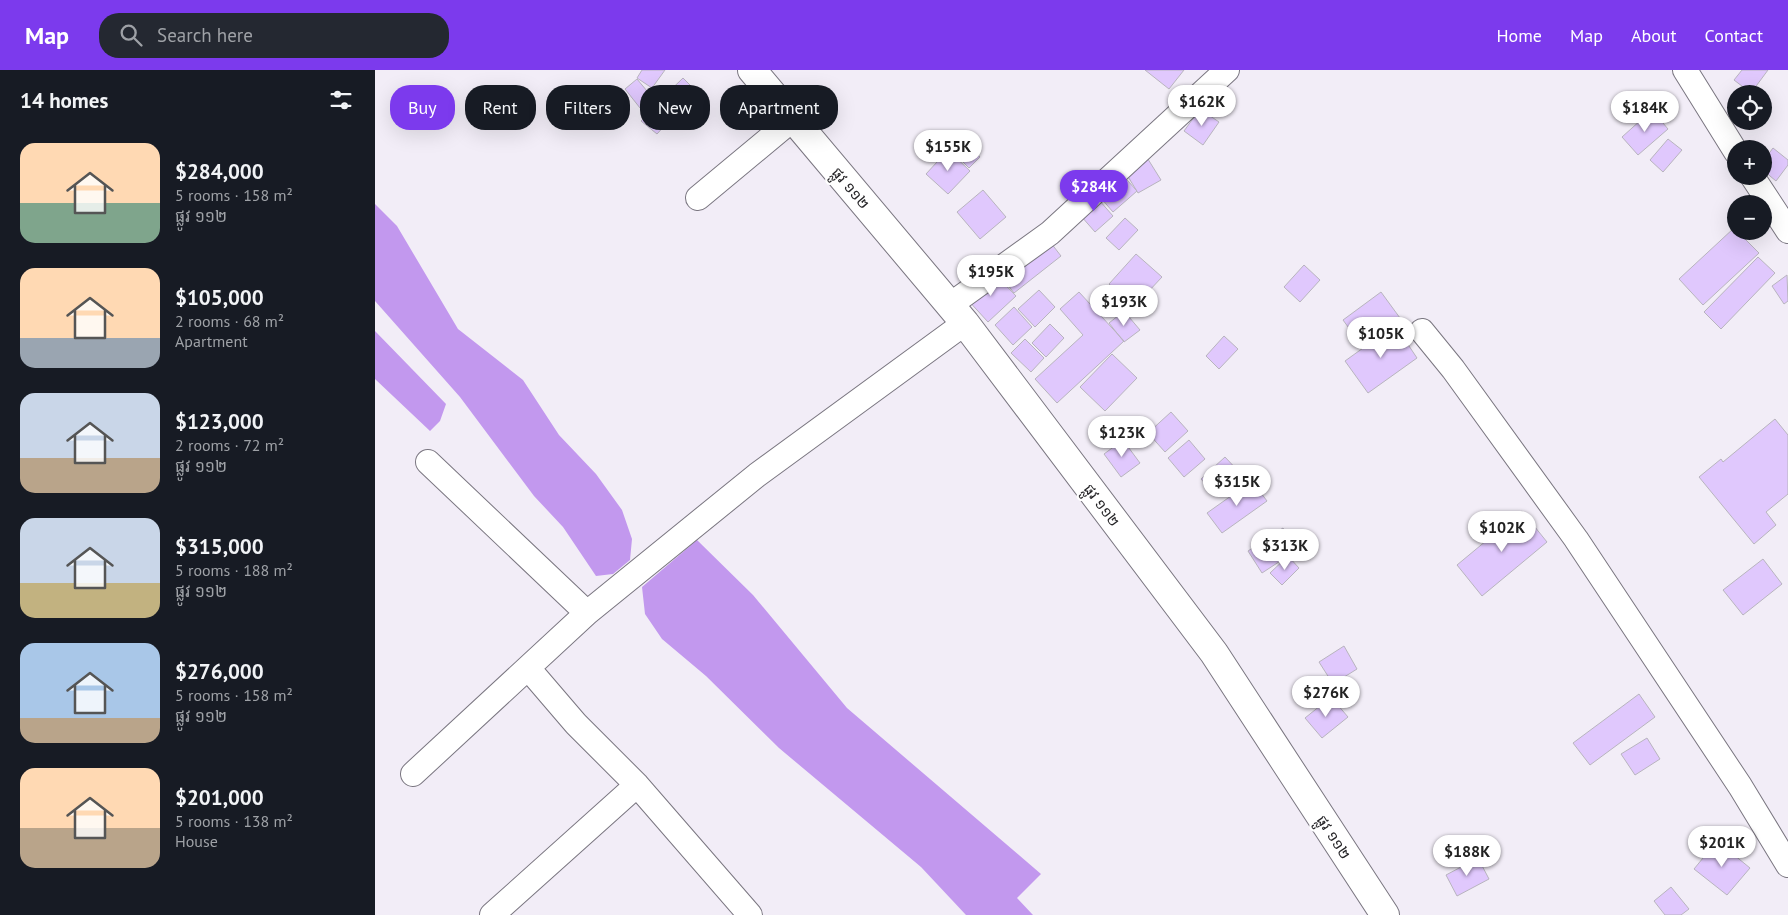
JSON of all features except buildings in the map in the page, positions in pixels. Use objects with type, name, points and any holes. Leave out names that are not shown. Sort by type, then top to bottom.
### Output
[{"type":"street","name":"ផ្លូវ ១១២","points":[[752,70],[765,85]]},
{"type":"street","points":[[413,774],[587,613],[957,314],[1050,233],[1226,70]]},
{"type":"street","points":[[1685,70],[1729,140]]},
{"type":"street","points":[[698,198],[780,130]]},
{"type":"street","name":"ផ្លូវ ១១២","points":[[802,130],[957,314],[1214,653],[1385,915]]},
{"type":"street","points":[[1758,185],[1788,232]]},
{"type":"street","points":[[1422,331],[1453,369],[1576,539],[1740,786],[1788,866]]},
{"type":"street","points":[[428,462],[587,613]]},
{"type":"street","points":[[528,668],[576,724],[637,785],[750,915]]},
{"type":"street","points":[[492,915],[637,785]]},
{"type":"shaded area","points":[[375,204],[397,226],[458,329],[523,380],[559,435],[596,474],[622,510],[632,539],[630,560],[613,574],[596,576],[563,527],[534,496],[460,397],[375,301]]},
{"type":"shaded area","points":[[375,331],[446,404],[440,421],[430,431],[375,379]]},
{"type":"shaded area","points":[[697,540],[753,595],[847,708],[1041,874],[1017,898],[1033,915],[966,915],[921,867],[779,748],[706,676],[662,639],[645,614],[642,587]]}]
